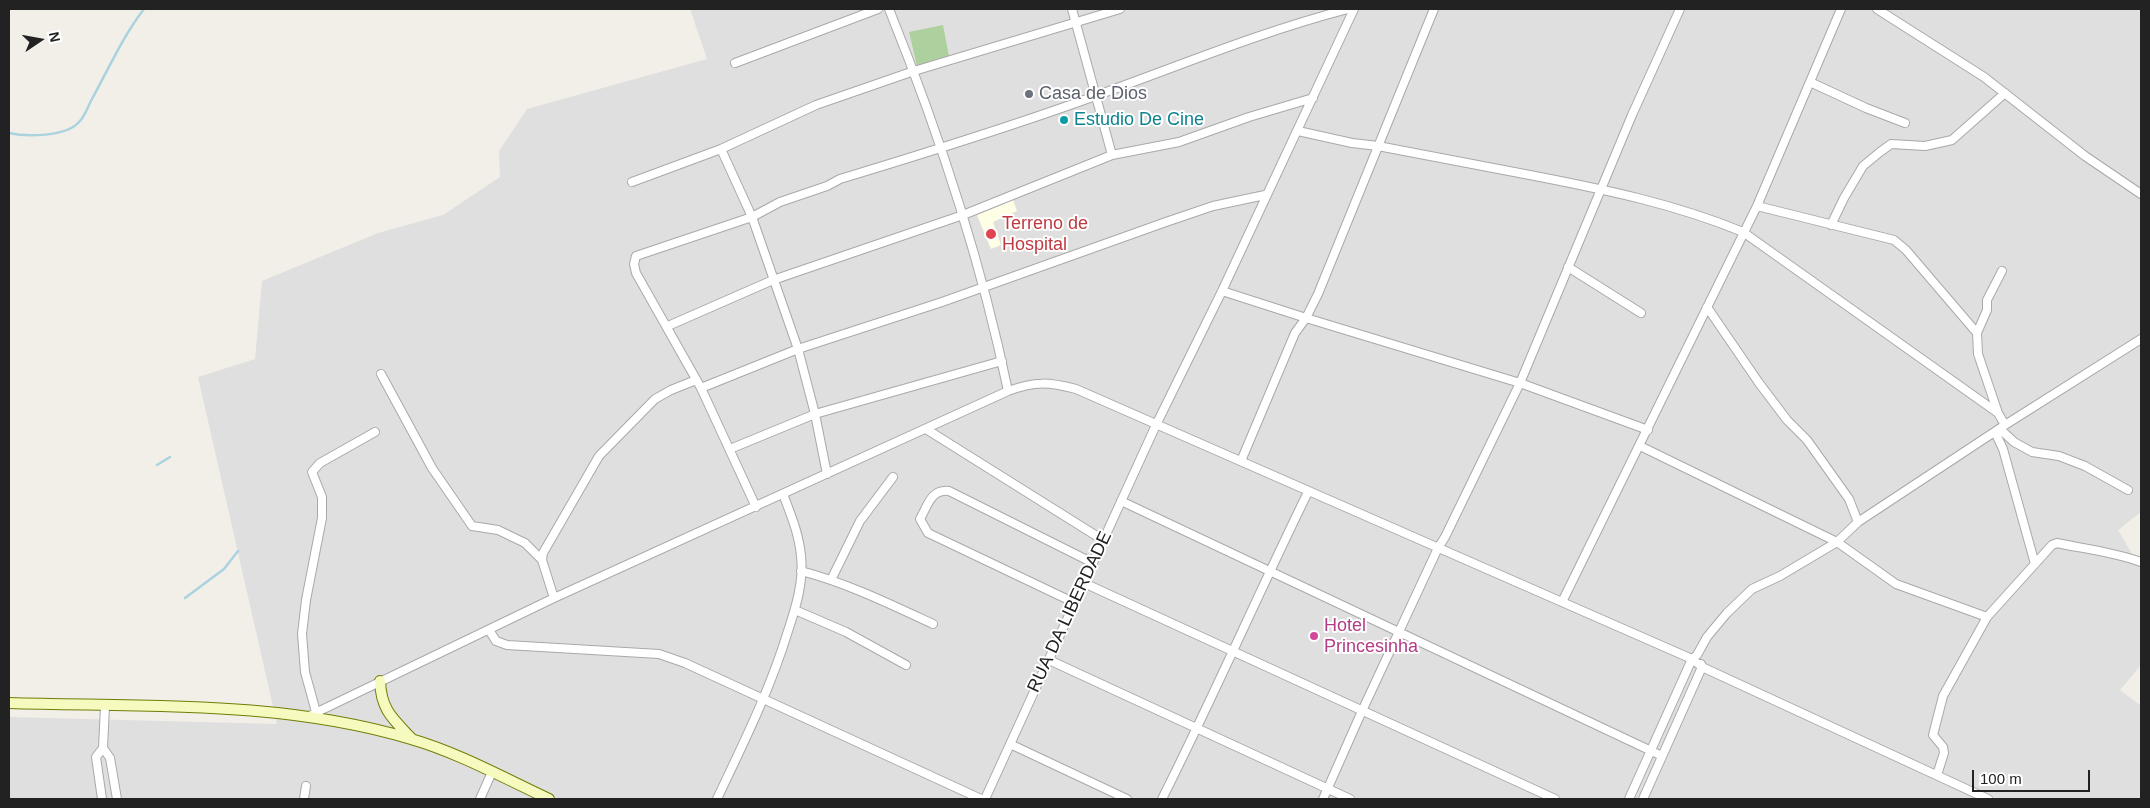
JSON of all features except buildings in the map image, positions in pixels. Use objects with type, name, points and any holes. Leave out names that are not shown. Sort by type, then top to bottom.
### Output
[{"type":"main road","points":[[380,681],[381,696],[385,709],[394,722],[412,739]]},
{"type":"main road","points":[[9,703],[255,710],[312,714],[412,739],[492,772],[549,799]]},
{"type":"street","points":[[735,63],[878,9]]},
{"type":"street","points":[[889,9],[914,71],[963,215],[984,286],[1008,391]]},
{"type":"street","points":[[1072,9],[1112,155]]},
{"type":"street","points":[[632,182],[721,149],[816,105],[914,71],[1120,9]]},
{"type":"street","points":[[756,507],[702,388],[636,273],[634,264],[636,256],[752,218],[780,202],[827,186],[840,179],[940,150],[978,135],[1096,96],[1290,24],[1348,9]]},
{"type":"street","name":"RUA DA LIBERDADE","points":[[983,799],[1049,660],[1156,425],[1222,290],[1354,9]]},
{"type":"street","points":[[1240,461],[1294,333],[1306,318],[1434,9]]},
{"type":"street","points":[[1323,799],[1438,548],[1446,537],[1520,383],[1636,106],[1680,9]]},
{"type":"street","points":[[1562,602],[1757,206],[1841,9]]},
{"type":"street","points":[[1877,9],[1984,77],[2085,156],[2141,194]]},
{"type":"street","points":[[1810,82],[1866,108],[1905,123]]},
{"type":"street","points":[[1831,225],[1844,198],[1864,166],[1880,152],[1891,144],[1925,146],[1952,140],[2005,93]]},
{"type":"street","points":[[668,326],[773,280],[963,215],[1112,155],[1179,142],[1249,117],[1313,98]]},
{"type":"street","points":[[1298,130],[1352,143],[1378,146],[1602,189],[1673,206],[1744,232],[1998,413]]},
{"type":"street","points":[[721,149],[752,218],[798,349],[828,474]]},
{"type":"street","points":[[702,388],[798,349],[1213,206],[1265,195]]},
{"type":"street","points":[[1757,206],[1894,240],[1906,250],[1978,333]]},
{"type":"street","points":[[1568,268],[1641,313]]},
{"type":"street","points":[[2002,271],[1987,300],[1987,310],[1978,333],[1978,354],[1998,413],[2003,450],[2035,564]]},
{"type":"street","points":[[1222,290],[1306,318],[1520,383],[1648,430]]},
{"type":"street","points":[[1707,306],[1759,383],[1787,420],[1808,440],[1849,499],[1858,522]]},
{"type":"street","points":[[1629,799],[1694,657],[1707,637],[1727,613],[1752,589],[1780,576],[1836,542],[1858,522],[2141,339]]},
{"type":"street","points":[[730,449],[815,414],[1002,361]]},
{"type":"street","points":[[380,374],[432,468],[472,526],[498,530],[525,543],[542,560]]},
{"type":"street","points":[[554,598],[542,560],[543,553],[599,456],[655,400],[671,390],[696,380]]},
{"type":"street","points":[[375,432],[320,463],[312,472],[322,497],[322,518],[306,600],[302,634],[305,672],[312,714],[554,598],[1008,391],[1036,383],[1057,384],[1076,389],[1308,492],[1694,657],[1702,667],[1988,799]]},
{"type":"street","points":[[926,429],[1103,540]]},
{"type":"street","points":[[2000,429],[2014,442],[2032,452],[2059,456],[2086,466],[2128,490]]},
{"type":"street","points":[[2003,450],[2014,442]]},
{"type":"street","points":[[1640,446],[1836,542],[1896,584],[1987,617]]},
{"type":"street","points":[[831,580],[860,521],[893,478]]},
{"type":"street","points":[[1075,603],[928,533],[920,519],[934,493],[942,490],[950,491],[1093,564]]},
{"type":"street","points":[[1162,799],[1198,728],[1269,571],[1308,492]]},
{"type":"street","points":[[717,799],[764,700],[795,610],[801,572],[801,558],[796,528],[783,494]]},
{"type":"street","points":[[1121,501],[1662,756]]},
{"type":"street","points":[[1936,775],[1944,753],[1943,747],[1933,735],[1933,729],[1943,696],[1987,617],[2052,545],[2057,543],[2121,555],[2141,562]]},
{"type":"street","points":[[801,572],[831,580],[883,601],[932,624]]},
{"type":"street","points":[[1084,583],[1555,799]]},
{"type":"street","points":[[795,610],[846,632],[906,665]]},
{"type":"street","points":[[489,630],[496,641],[507,645],[658,654],[685,663],[983,799]]},
{"type":"street","points":[[1049,660],[1350,799]]},
{"type":"street","points":[[1643,799],[1702,667]]},
{"type":"street","points":[[102,799],[96,757],[103,748],[105,706]]},
{"type":"street","points":[[1010,744],[1126,799]]},
{"type":"street","points":[[103,748],[110,758],[117,799]]},
{"type":"street","points":[[480,799],[492,772]]},
{"type":"street","points":[[304,799],[306,786]]},
{"type":"shaded area","points":[[690,9],[2141,9],[2141,512],[2118,530],[2141,569],[2141,665],[2120,690],[2141,706],[2141,799],[9,799],[9,717],[277,724],[198,377],[255,359],[262,281],[378,233],[443,215],[500,177],[499,151],[527,109],[707,59]]},
{"type":"shaded area","name":"Terreno de Hospital","points":[[1013,200],[1017,211],[993,222],[1001,245],[991,249],[977,215]]},
{"type":"green space","points":[[943,25],[949,56],[917,66],[909,32]]},
{"type":"waterway","points":[[9,133],[46,135],[65,131],[79,122],[123,41],[144,9]]},
{"type":"waterway","points":[[157,465],[170,457]]},
{"type":"waterway","points":[[185,598],[224,569],[238,551]]},
{"type":"place","name":"Casa de Dios","points":[[1029,94]]},
{"type":"place","name":"Estudio De Cine","points":[[1064,120]]},
{"type":"place","name":"Terreno de Hospital","points":[[991,234]]},
{"type":"place","name":"Hotel Princesinha","points":[[1314,636]]}]
